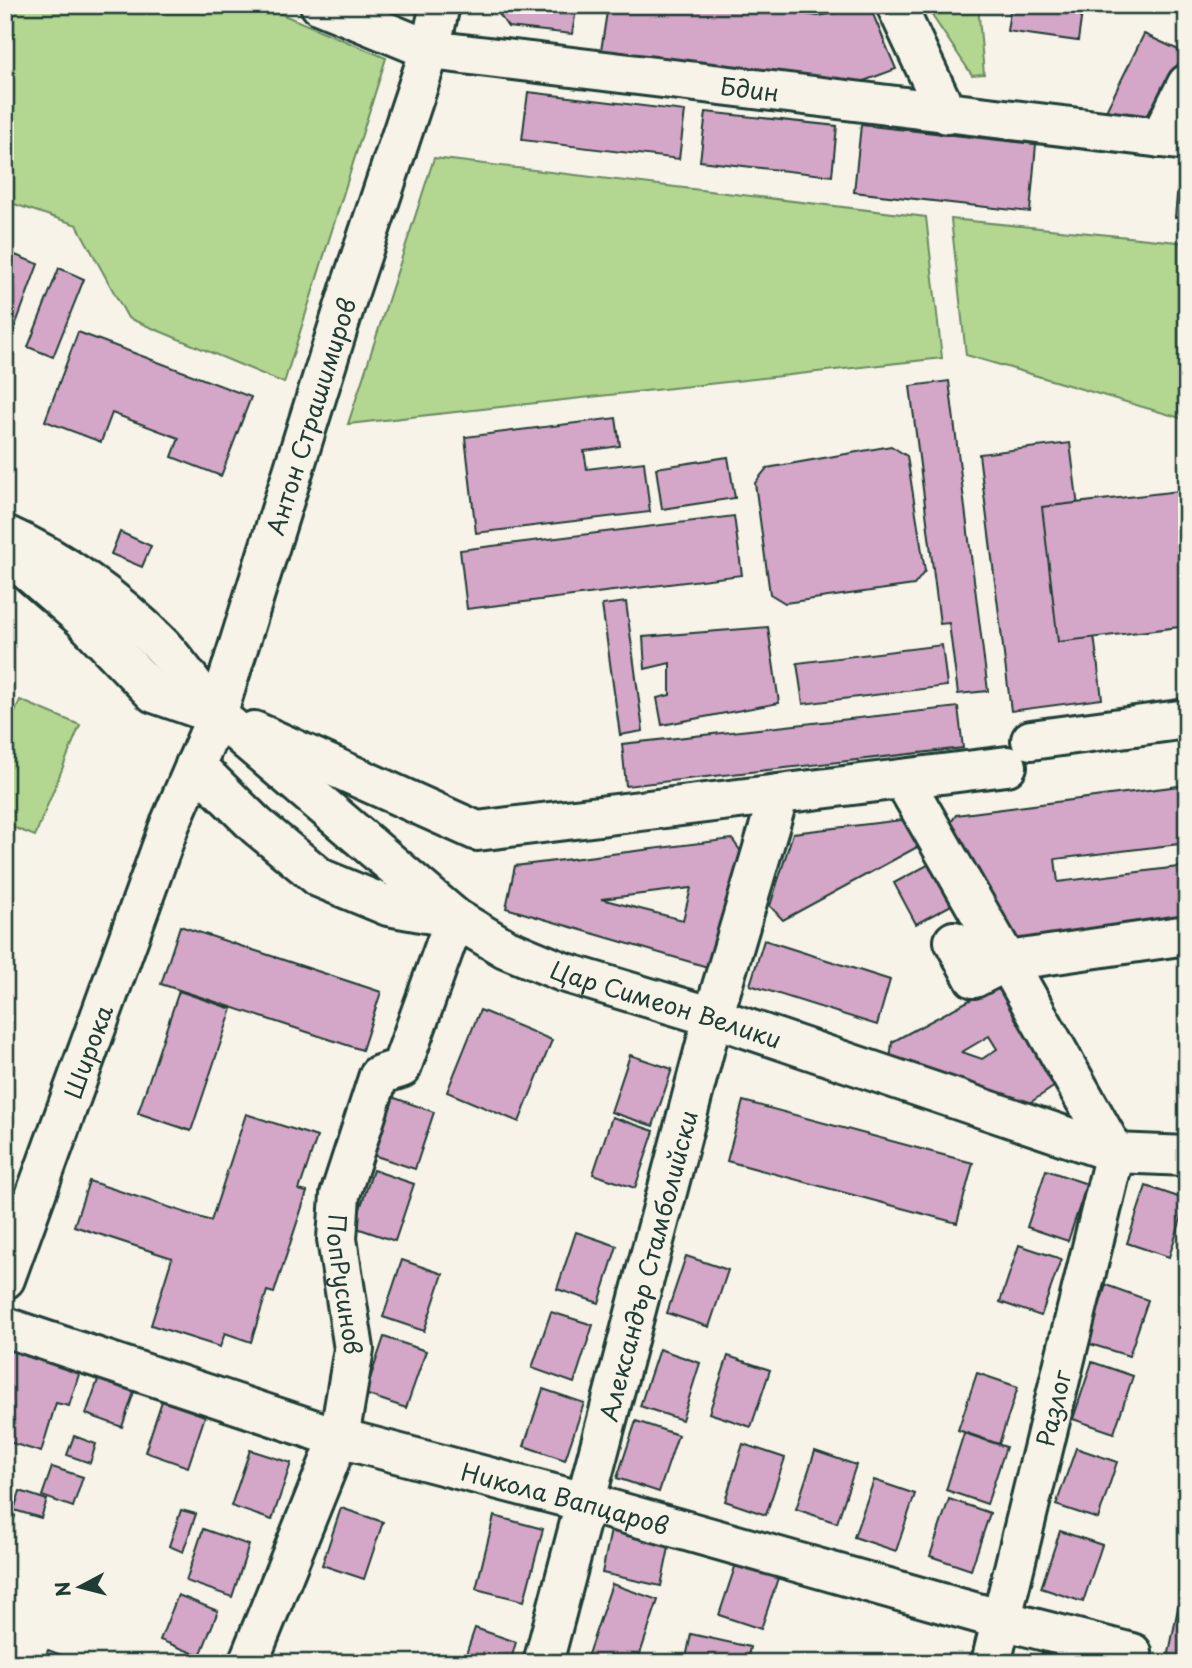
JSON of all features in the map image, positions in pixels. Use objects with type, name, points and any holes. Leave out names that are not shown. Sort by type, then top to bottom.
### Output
[{"type":"street","name":"Бдин","points":[[320,5],[430,51],[1173,139]]},
{"type":"street","name":"Антон Страшимиров","points":[[170,824],[216,715],[350,289],[430,51],[440,5]]},
{"type":"street","points":[[896,5],[947,114]]},
{"type":"street","points":[[1173,139],[1187,83]]},
{"type":"street","name":"Цар Симеон Велики","points":[[5,535],[33,547],[98,589],[163,648],[216,715],[455,918],[505,948],[563,972],[713,1017],[1115,1153],[1187,1156]]},
{"type":"street","name":"Цар Симеон Велики","points":[[5,553],[25,567],[83,619],[154,692],[216,715]]},
{"type":"street","points":[[216,715],[477,831],[904,779],[1187,719]]},
{"type":"street","points":[[195,765],[257,826],[320,878],[388,906],[455,918]]},
{"type":"street","points":[[904,779],[1115,1153]]},
{"type":"street","name":"Александър Стамболийски","points":[[543,1663],[713,1017],[779,794]]},
{"type":"street","name":"Широка","points":[[5,1279],[170,824]]},
{"type":"street","name":"ПопРусинов","points":[[248,1663],[339,1438],[354,1349],[337,1239],[340,1195],[379,1075],[401,1068],[455,918]]},
{"type":"street","points":[[954,941],[974,978],[1007,961],[1187,935]]},
{"type":"street","name":"Разлог","points":[[992,1663],[1115,1153]]},
{"type":"street","name":"Никола Вапцаров","points":[[5,1327],[339,1438],[584,1502],[1130,1658]]},
{"type":"green space","points":[[5,5],[260,5],[386,58],[284,383],[128,318],[77,225],[5,201]]},
{"type":"green space","points":[[925,5],[978,5],[984,74],[972,75]]},
{"type":"green space","points":[[434,158],[926,217],[942,358],[348,424]]},
{"type":"green space","points":[[951,219],[1187,243],[1187,420],[966,355]]},
{"type":"green space","points":[[20,700],[80,725],[35,836],[5,824],[5,736]]},
{"type":"building","points":[[498,5],[577,5],[572,34],[508,27],[497,11]]},
{"type":"building","points":[[608,5],[748,5],[818,16],[870,7],[896,69],[861,82],[601,51]]},
{"type":"building","points":[[1011,5],[1083,5],[1078,41],[1007,31]]},
{"type":"building","points":[[1144,34],[1185,53],[1143,121],[1106,111]]},
{"type":"building","points":[[528,92],[685,111],[679,159],[522,140]]},
{"type":"building","points":[[706,112],[837,126],[832,176],[700,161]]},
{"type":"building","points":[[861,125],[1036,144],[1030,212],[854,192]]},
{"type":"building","points":[[1179,174],[1187,175],[1187,218],[1175,217]]},
{"type":"building","points":[[5,251],[38,264],[10,340],[5,338]]},
{"type":"building","points":[[59,268],[84,279],[53,357],[28,347]]},
{"type":"building","points":[[78,332],[251,397],[221,476],[172,457],[179,438],[112,413],[101,442],[45,421]]},
{"type":"building","points":[[949,381],[988,691],[958,694],[949,623],[940,624],[910,386]]},
{"type":"building","points":[[616,418],[620,446],[584,451],[587,469],[644,462],[650,512],[476,533],[465,437]]},
{"type":"building","points":[[1070,443],[1102,699],[1011,711],[979,454]]},
{"type":"building","points":[[891,446],[907,456],[925,571],[914,585],[785,603],[770,594],[755,483],[767,468]]},
{"type":"building","points":[[728,457],[735,498],[662,509],[656,468]]},
{"type":"building","points":[[1187,490],[1187,626],[1058,642],[1042,507]]},
{"type":"building","points":[[734,516],[742,575],[467,609],[460,550]]},
{"type":"building","points":[[120,532],[151,546],[142,567],[111,554]]},
{"type":"building","points":[[626,602],[643,731],[620,735],[602,605]]},
{"type":"building","points":[[768,627],[779,703],[662,725],[657,698],[670,695],[670,663],[645,669],[643,637]]},
{"type":"building","points":[[942,645],[947,686],[803,704],[797,663]]},
{"type":"building","points":[[958,707],[963,748],[626,786],[622,744]]},
{"type":"building","points":[[1187,785],[1187,843],[1055,859],[1058,882],[1187,866],[1187,918],[1009,943],[948,827],[956,815]]},
{"type":"building","points":[[910,819],[921,845],[783,920],[770,906],[793,833]]},
{"type":"building","points":[[732,839],[742,853],[711,968],[506,908],[515,866]],"holes":[[[691,888],[683,920],[601,899]]]},
{"type":"building","points":[[935,861],[957,902],[916,924],[894,883]]},
{"type":"building","points":[[180,926],[381,992],[362,1050],[161,984]]},
{"type":"building","points":[[764,940],[890,980],[877,1025],[750,985]]},
{"type":"building","points":[[994,987],[1008,996],[1058,1084],[1028,1104],[890,1061],[892,1042]],"holes":[[[989,1036],[997,1049],[982,1059],[962,1052]]]},
{"type":"building","points":[[179,991],[232,1009],[191,1131],[138,1113]]},
{"type":"building","points":[[480,1010],[552,1040],[519,1122],[447,1092]]},
{"type":"building","points":[[630,1055],[672,1069],[653,1126],[611,1112]]},
{"type":"building","points":[[392,1097],[434,1112],[415,1169],[373,1155]]},
{"type":"building","points":[[743,1101],[973,1163],[957,1223],[727,1161]]},
{"type":"building","points":[[246,1114],[317,1137],[299,1190],[307,1192],[274,1293],[267,1291],[251,1342],[225,1333],[220,1347],[151,1325],[172,1258],[74,1226],[89,1181],[211,1221]]},
{"type":"building","points":[[612,1117],[654,1131],[635,1188],[593,1174]]},
{"type":"building","points":[[373,1170],[414,1184],[395,1241],[354,1227]]},
{"type":"building","points":[[1046,1170],[1087,1184],[1068,1241],[1027,1227]]},
{"type":"building","points":[[1146,1186],[1187,1200],[1169,1257],[1127,1243]]},
{"type":"building","points":[[576,1232],[617,1246],[599,1303],[557,1289]]},
{"type":"building","points":[[1019,1245],[1061,1259],[1041,1316],[1000,1302]]},
{"type":"building","points":[[686,1256],[728,1270],[709,1327],[667,1313]]},
{"type":"building","points":[[402,1260],[443,1274],[424,1331],[383,1317]]},
{"type":"building","points":[[1106,1285],[1148,1300],[1129,1356],[1087,1343]]},
{"type":"building","points":[[551,1312],[593,1325],[574,1383],[532,1368]]},
{"type":"building","points":[[384,1337],[426,1351],[406,1408],[365,1394]]},
{"type":"building","points":[[5,1348],[80,1371],[69,1406],[56,1403],[41,1452],[5,1441]]},
{"type":"building","points":[[659,1349],[700,1363],[682,1420],[640,1406]]},
{"type":"building","points":[[728,1356],[770,1370],[751,1427],[709,1413]]},
{"type":"building","points":[[1092,1362],[1133,1376],[1114,1433],[1073,1419]]},
{"type":"building","points":[[977,1373],[1018,1387],[999,1444],[958,1430]]},
{"type":"building","points":[[99,1377],[135,1389],[122,1427],[86,1414]]},
{"type":"building","points":[[543,1389],[584,1403],[565,1460],[524,1446]]},
{"type":"building","points":[[162,1401],[205,1416],[188,1467],[145,1452]]},
{"type":"building","points":[[636,1421],[678,1435],[659,1492],[617,1478]]},
{"type":"building","points":[[964,1433],[1006,1447],[987,1504],[946,1490]]},
{"type":"building","points":[[74,1436],[96,1444],[90,1463],[67,1455]]},
{"type":"building","points":[[743,1444],[785,1458],[766,1515],[725,1501]]},
{"type":"building","points":[[1076,1448],[1117,1462],[1098,1519],[1056,1505]]},
{"type":"building","points":[[250,1450],[291,1463],[272,1520],[231,1506]]},
{"type":"building","points":[[815,1451],[856,1465],[837,1523],[796,1509]]},
{"type":"building","points":[[52,1467],[83,1477],[73,1507],[42,1496]]},
{"type":"building","points":[[5,1468],[14,1471],[5,1499]]},
{"type":"building","points":[[874,1480],[915,1494],[896,1551],[854,1537]]},
{"type":"building","points":[[20,1491],[47,1500],[41,1518],[14,1510]]},
{"type":"building","points":[[949,1499],[990,1513],[971,1570],[930,1556]]},
{"type":"building","points":[[341,1508],[383,1522],[364,1579],[322,1565]]},
{"type":"building","points":[[181,1510],[196,1514],[183,1552],[169,1546]]},
{"type":"building","points":[[5,1513],[15,1516],[6,1543],[5,1543]]},
{"type":"building","points":[[494,1516],[543,1529],[524,1601],[476,1589]]},
{"type":"building","points":[[203,1529],[249,1545],[232,1597],[186,1581]]},
{"type":"building","points":[[611,1530],[670,1543],[661,1586],[602,1573]]},
{"type":"building","points":[[1060,1531],[1102,1545],[1083,1602],[1041,1588]]},
{"type":"building","points":[[738,1558],[780,1572],[761,1629],[719,1615]]},
{"type":"building","points":[[1187,1563],[1187,1663],[1167,1663]]},
{"type":"building","points":[[612,1584],[658,1600],[637,1663],[585,1663]]},
{"type":"building","points":[[178,1595],[218,1611],[200,1656],[160,1640]]},
{"type":"building","points":[[475,1628],[516,1642],[510,1663],[463,1663]]},
{"type":"building","points":[[691,1634],[750,1647],[747,1663],[685,1663]]},
{"type":"building","points":[[48,1650],[72,1659],[71,1663],[43,1663]]},
{"type":"building","points":[[1042,1653],[1072,1663],[1039,1663]]}]
